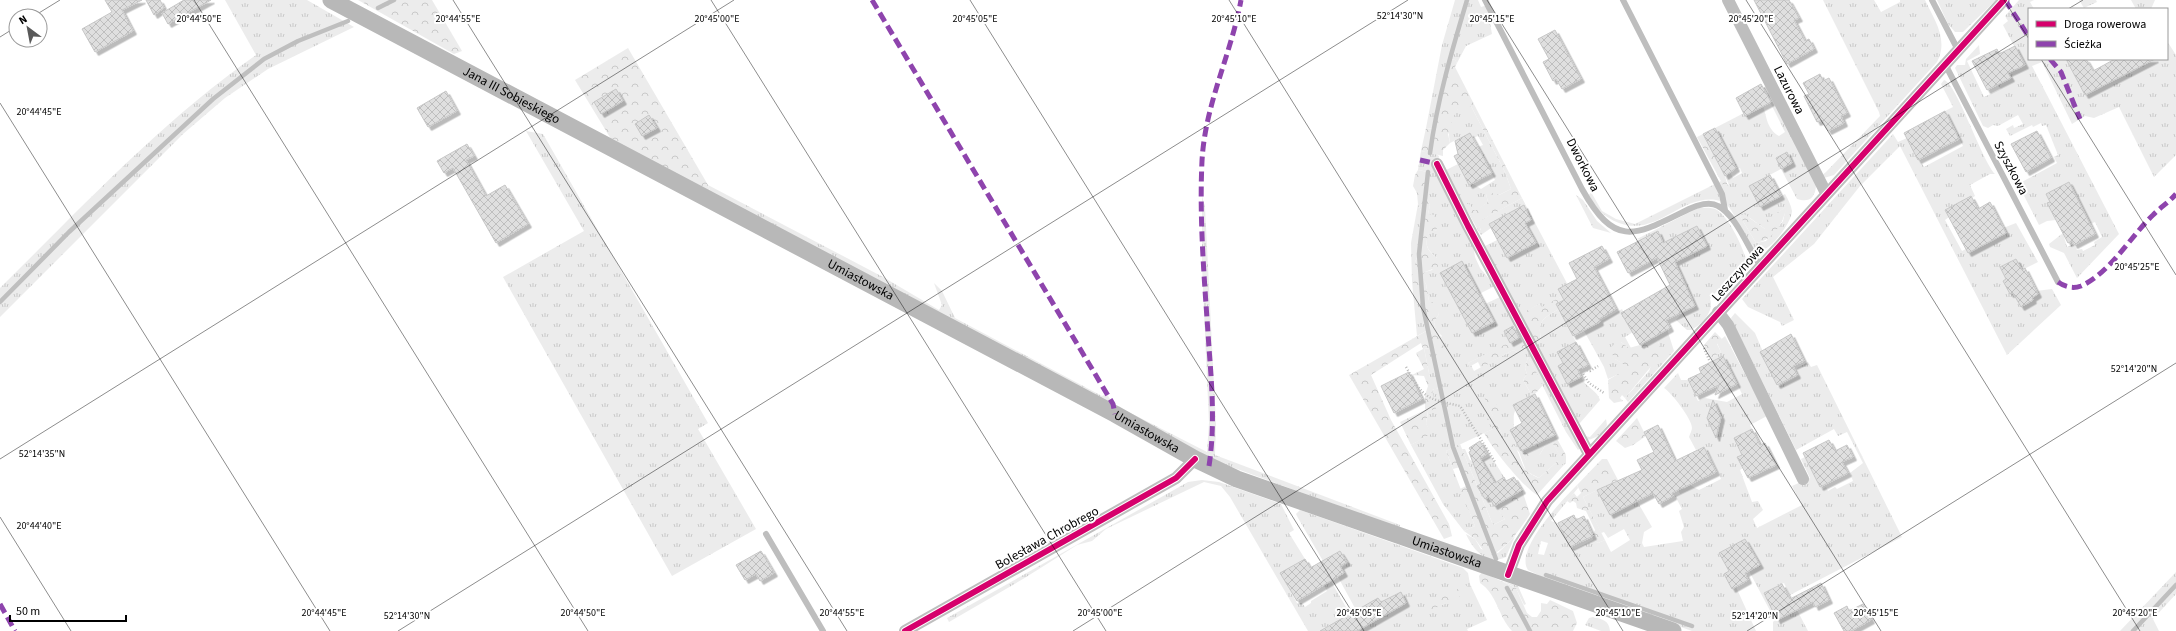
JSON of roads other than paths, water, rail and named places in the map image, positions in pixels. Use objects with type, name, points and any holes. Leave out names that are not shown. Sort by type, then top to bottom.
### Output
[{"type":"main road","name":"Jana III Sobieskiego","points":[[331,0],[692,191]]},
{"type":"main road","name":"Umiastowska","points":[[692,191],[1108,410],[1194,459],[1237,479],[1508,575],[1673,631]]},
{"type":"street","name":"Lazurowa","points":[[1728,0],[1826,193]]},
{"type":"street","name":"Leszczynowa","points":[[1508,575],[1519,545],[1547,501],[1760,265],[2004,0]]},
{"type":"street","points":[[1437,164],[1471,232],[1589,454]]},
{"type":"street","points":[[1718,312],[1728,325],[1803,479]]},
{"type":"street","name":"Bolesława Chrobrego","points":[[905,631],[1176,478],[1194,459]]},
{"type":"lane","name":"Dworkowa","points":[[1485,0],[1582,189],[1594,211],[1605,221],[1621,231],[1633,233],[1652,227],[1703,204],[1717,205],[1725,210]]},
{"type":"lane","points":[[1623,0],[1722,194],[1725,210],[1733,218],[1760,265]]},
{"type":"lane","points":[[1932,0],[1958,50]]},
{"type":"lane","name":"Szyszkowa","points":[[1945,64],[2058,282]]},
{"type":"lane","points":[[766,534],[822,631]]},
{"type":"waterway","points":[[378,8],[394,0]]},
{"type":"waterway","points":[[1430,153],[1441,95],[1467,0]]},
{"type":"waterway","points":[[0,302],[69,232],[213,99],[264,59],[298,41],[348,21]]},
{"type":"waterway","points":[[1428,172],[1419,254],[1423,307],[1453,447],[1496,559]]},
{"type":"waterway","points":[[1546,575],[1692,626]]},
{"type":"waterway","points":[[2133,631],[2176,585]]},
{"type":"waterway","points":[[1507,588],[1530,631]]}]
